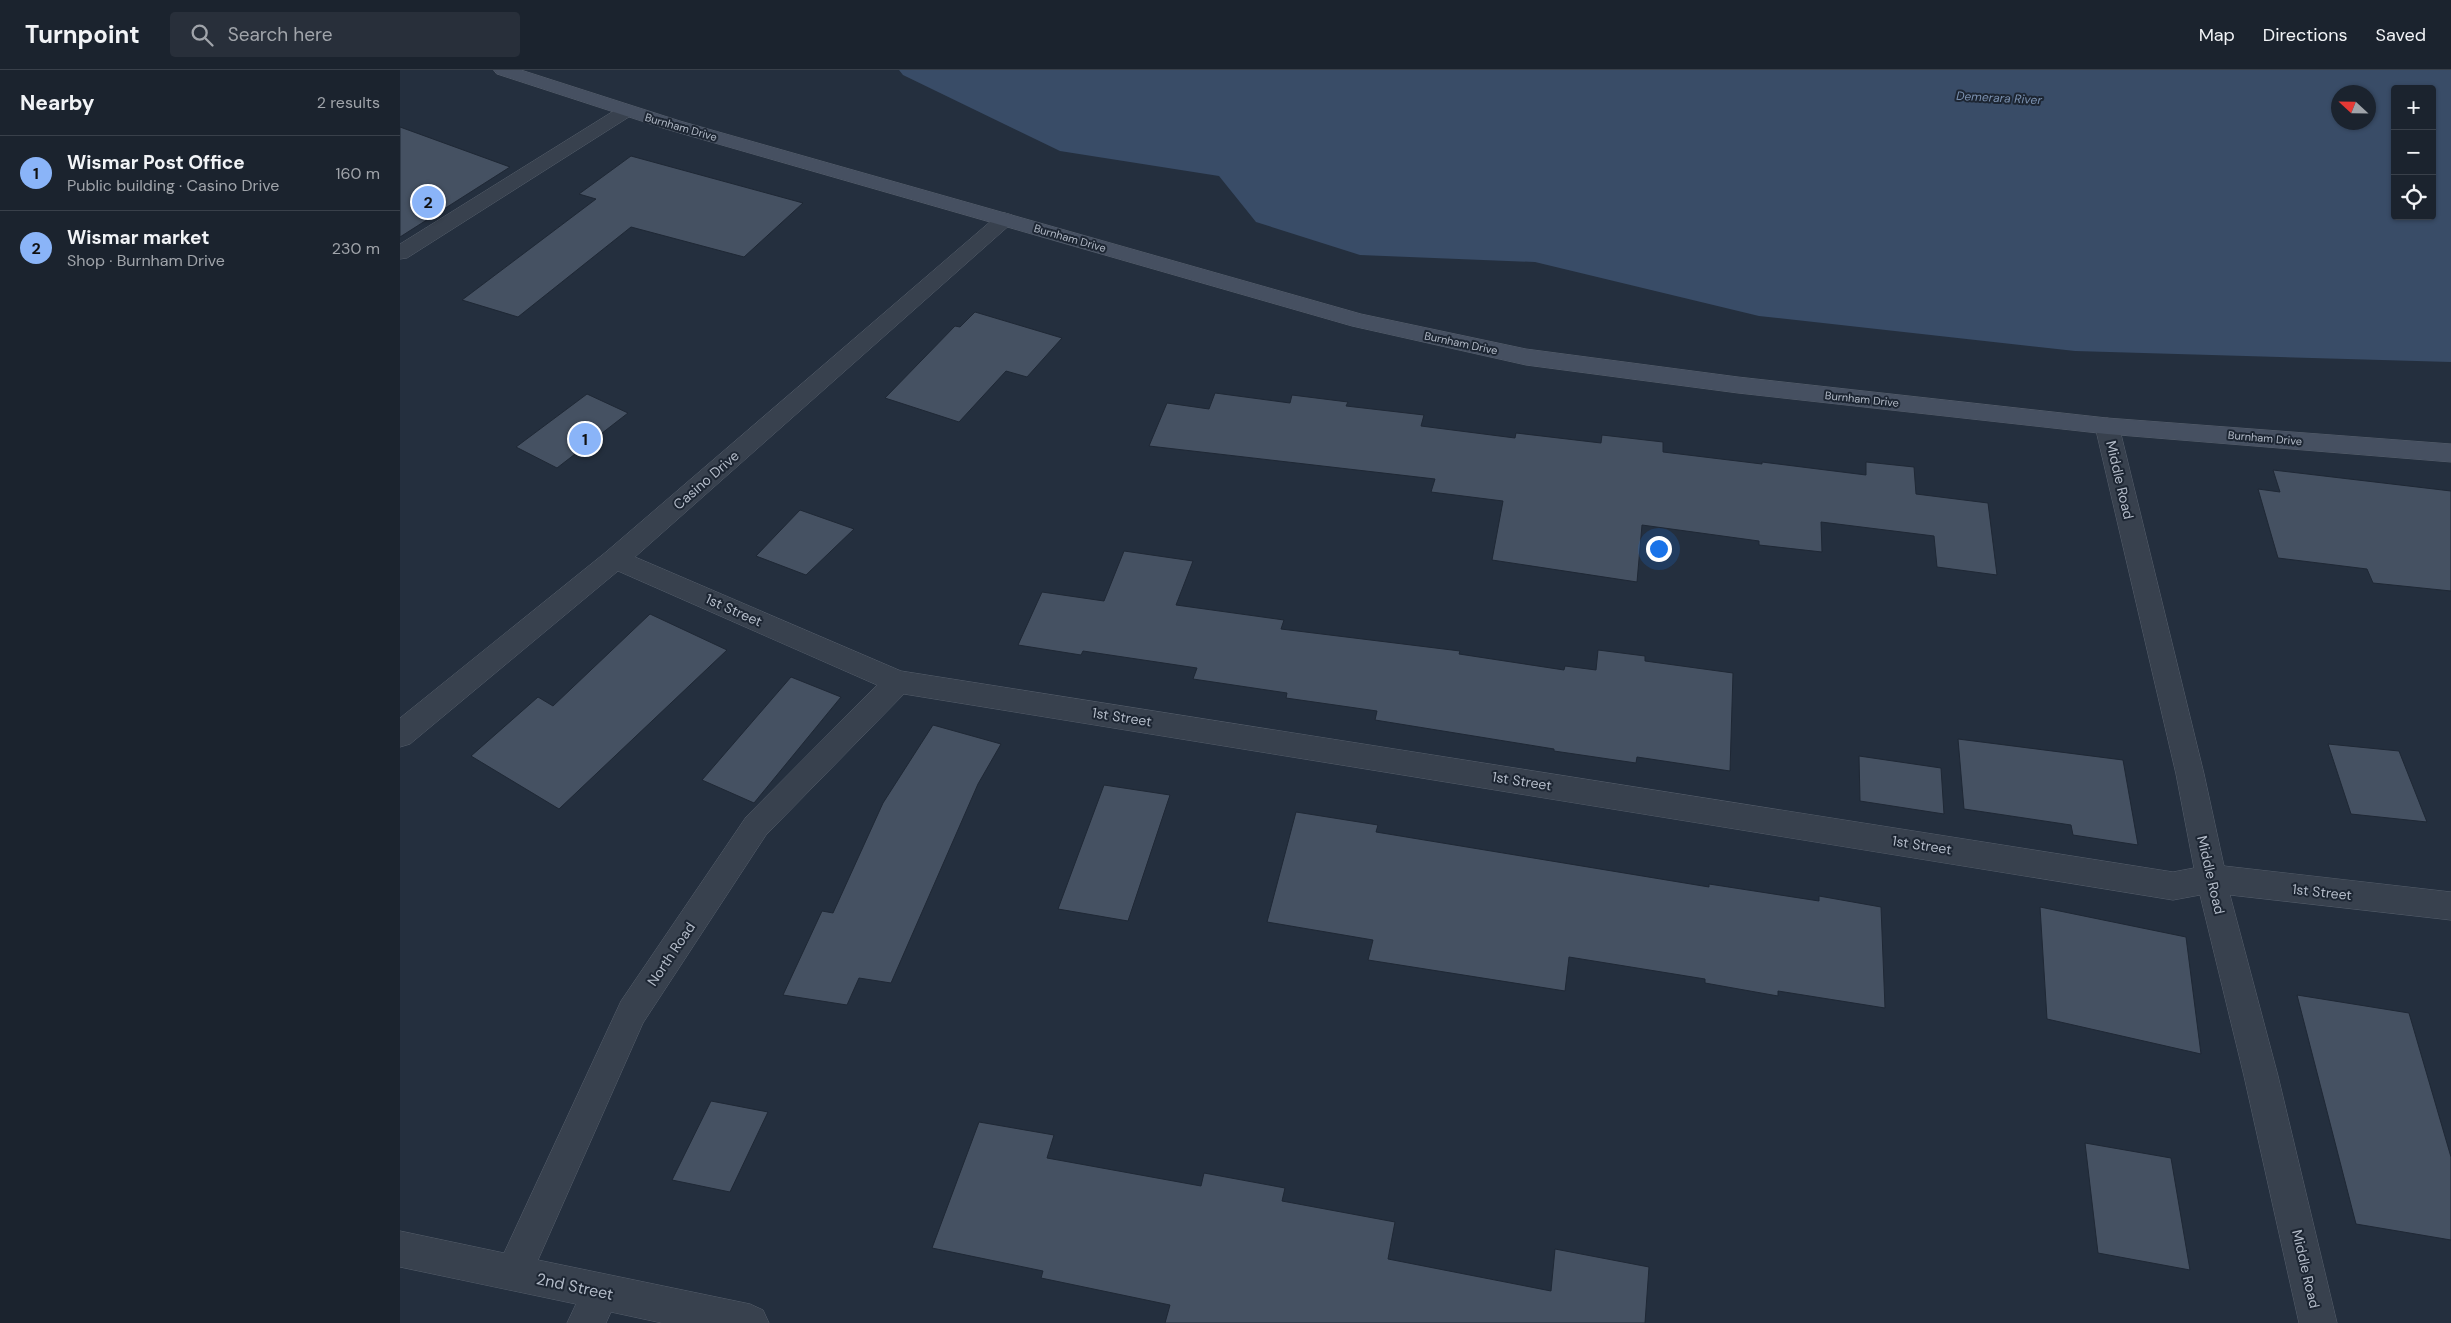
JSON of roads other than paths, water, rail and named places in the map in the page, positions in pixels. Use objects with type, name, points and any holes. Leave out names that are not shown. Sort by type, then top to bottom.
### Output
[{"type":"street","name":"Burnham Drive","points":[[504,70],[626,111],[1360,321],[1526,357],[1738,385],[2107,426],[2451,453]]},
{"type":"street","points":[[400,253],[626,111]]},
{"type":"street","name":"Casino Drive","points":[[400,735],[616,558],[1006,219]]},
{"type":"street","name":"Middle Road","points":[[2107,426],[2190,774],[2211,879],[2261,1076],[2318,1323]]},
{"type":"street","name":"1st Street","points":[[616,558],[898,682],[2173,886],[2211,879],[2451,906]]},
{"type":"street","name":"North Road","points":[[514,1273],[632,1012],[756,826],[898,682]]},
{"type":"street","name":"2nd Street","points":[[400,1249],[514,1273],[594,1308],[750,1323]]},
{"type":"water","name":"Demerara River","points":[[899,70],[2451,70],[2451,362],[2075,351],[1759,316],[1535,262],[1360,255],[1256,222],[1219,176],[1060,151],[903,75]]},
{"type":"place","name":"Wismar market","points":[[428,202]]},
{"type":"place","name":"Wismar Post Office","points":[[585,439]]}]
